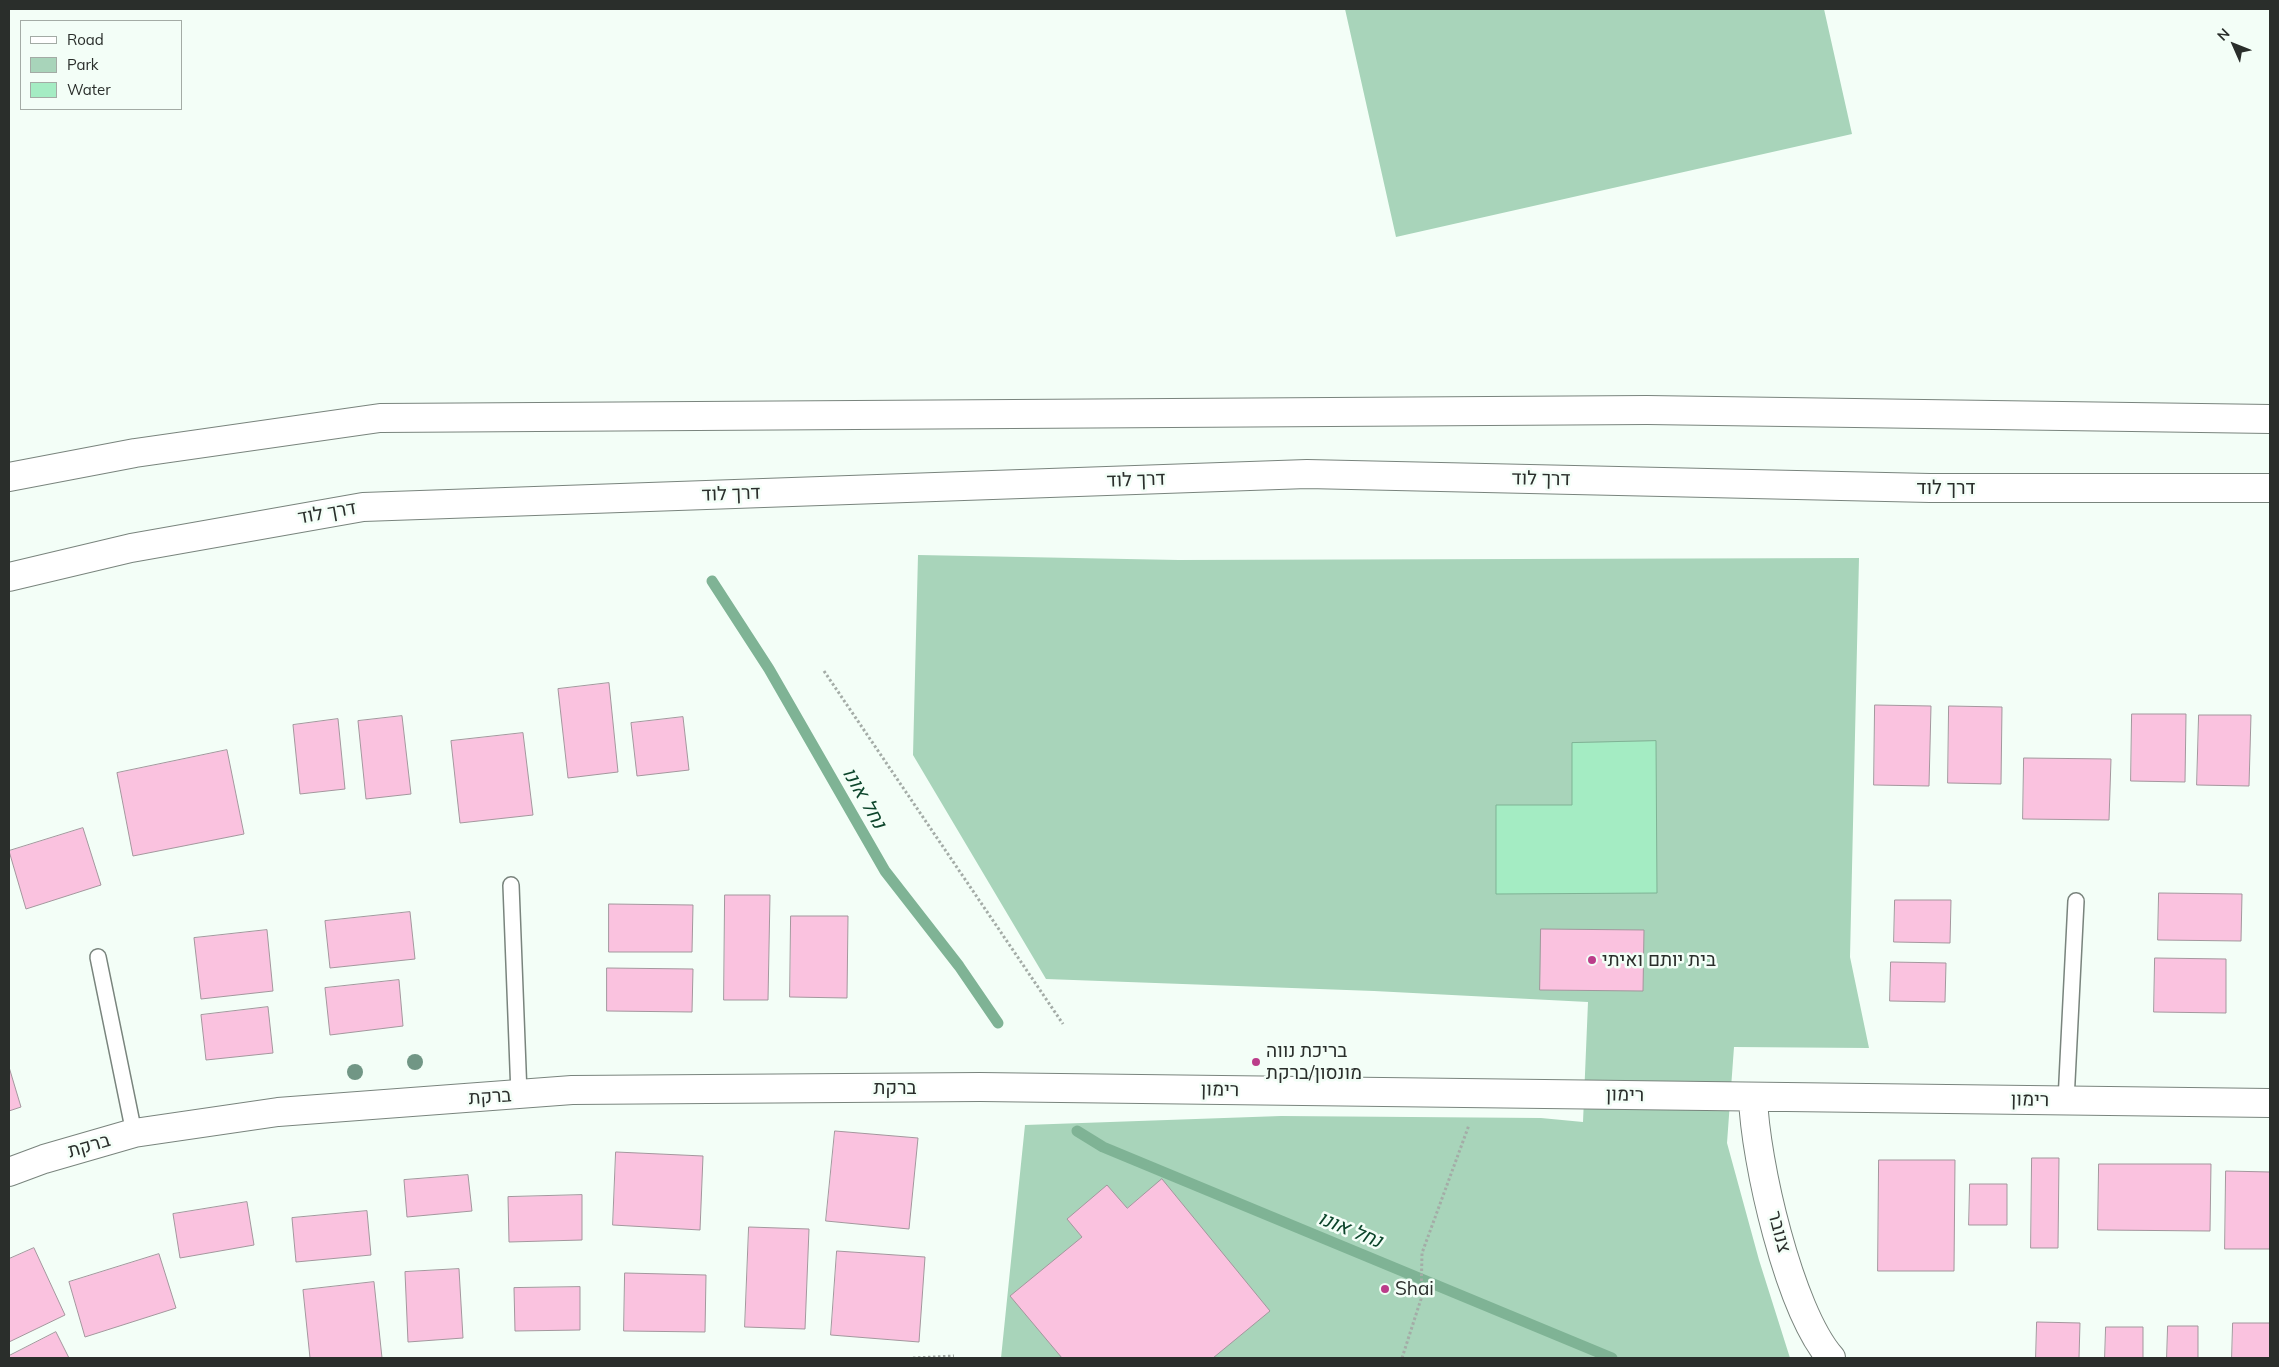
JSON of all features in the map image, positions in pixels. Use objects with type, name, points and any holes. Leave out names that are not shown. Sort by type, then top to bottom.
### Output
[{"type":"main road","points":[[9,477],[153,450],[380,418],[1647,410],[2270,420]]},
{"type":"main road","name":"דרך לוד","points":[[9,577],[131,548],[363,507],[1307,474],[1930,488],[2270,488]]},
{"type":"main road","name":"ברקת","points":[[9,1172],[44,1159],[134,1133],[278,1112],[572,1090],[980,1087]]},
{"type":"main road","name":"רימון","points":[[980,1087],[2270,1103]]},
{"type":"main road","name":"צנובר","points":[[1753,1097],[1755,1133],[1779,1240],[1796,1291],[1820,1345],[1831,1358]]},
{"type":"lane","points":[[511,885],[519,1095]]},
{"type":"lane","points":[[2066,1101],[2076,901]]},
{"type":"lane","points":[[98,957],[134,1133]]},
{"type":"path","points":[[824,671],[1063,1024]]},
{"type":"path","points":[[1402,1358],[1421,1299],[1422,1253],[1469,1127],[1470,1093]]},
{"type":"path","points":[[913,1358],[954,1356]]},
{"type":"green space","points":[[1345,9],[1824,9],[1852,134],[1396,237]]},
{"type":"green space","points":[[918,555],[1179,560],[1859,558],[1850,957],[1869,1048],[1734,1047],[1727,1143],[1759,1260],[1790,1358],[1001,1358],[1025,1125],[1281,1116],[1541,1118],[1583,1122],[1588,1002],[1374,991],[1046,979],[913,755]]},
{"type":"water","points":[[1656,741],[1657,893],[1496,894],[1496,805],[1572,805],[1572,743]]},
{"type":"building","points":[[609,683],[618,772],[568,778],[558,689]]},
{"type":"building","points":[[1875,705],[1931,706],[1929,786],[1874,785]]},
{"type":"building","points":[[1949,706],[2002,707],[2001,784],[1948,783]]},
{"type":"building","points":[[2132,714],[2186,714],[2185,782],[2131,781]]},
{"type":"building","points":[[2199,715],[2251,715],[2249,786],[2197,785]]},
{"type":"building","points":[[402,716],[411,794],[366,799],[358,721]]},
{"type":"building","points":[[683,717],[689,770],[637,776],[631,723]]},
{"type":"building","points":[[338,719],[345,789],[300,794],[293,725]]},
{"type":"building","points":[[523,733],[533,815],[460,823],[451,741]]},
{"type":"building","points":[[227,750],[244,834],[133,856],[117,773]]},
{"type":"building","points":[[2024,758],[2111,759],[2109,820],[2023,819]]},
{"type":"building","points":[[83,828],[101,885],[26,909],[9,851]]},
{"type":"building","points":[[2159,893],[2242,894],[2241,941],[2158,940]]},
{"type":"building","points":[[725,895],[770,895],[768,1000],[724,1000]]},
{"type":"building","points":[[1895,900],[1951,900],[1950,943],[1894,942]]},
{"type":"building","points":[[609,904],[693,905],[692,952],[609,952]]},
{"type":"building","points":[[410,912],[415,959],[330,968],[325,921]]},
{"type":"building","points":[[791,916],[848,916],[847,998],[790,997]]},
{"type":"building","name":"בית יותם ואיתי","points":[[1541,929],[1644,930],[1643,991],[1540,990]]},
{"type":"building","points":[[267,930],[273,991],[201,999],[194,938]]},
{"type":"building","points":[[2155,958],[2226,959],[2226,1013],[2154,1012]]},
{"type":"building","points":[[1891,962],[1946,963],[1945,1002],[1890,1001]]},
{"type":"building","points":[[607,968],[693,969],[692,1012],[607,1011]]},
{"type":"building","points":[[399,980],[403,1026],[330,1035],[325,988]]},
{"type":"building","points":[[268,1007],[273,1053],[206,1060],[201,1015]]},
{"type":"building","points":[[9,1067],[21,1107],[9,1111]]},
{"type":"building","points":[[835,1131],[918,1138],[909,1229],[826,1221]]},
{"type":"building","points":[[616,1152],[703,1156],[700,1230],[613,1225]]},
{"type":"building","points":[[2032,1158],[2059,1158],[2058,1248],[2031,1248]]},
{"type":"building","points":[[1879,1160],[1955,1160],[1954,1271],[1878,1271]]},
{"type":"building","points":[[2099,1164],[2211,1164],[2210,1231],[2098,1230]]},
{"type":"building","points":[[2226,1171],[2270,1172],[2270,1249],[2225,1249]]},
{"type":"building","points":[[468,1175],[472,1211],[407,1217],[404,1180]]},
{"type":"building","points":[[1162,1179],[1270,1311],[1213,1358],[1062,1358],[1010,1296],[1082,1237],[1067,1219],[1107,1185],[1127,1208]]},
{"type":"building","points":[[1970,1184],[2007,1184],[2007,1225],[1969,1225]]},
{"type":"building","points":[[582,1195],[582,1240],[509,1242],[508,1197]]},
{"type":"building","points":[[247,1202],[254,1245],[180,1258],[173,1214]]},
{"type":"building","points":[[367,1211],[371,1255],[296,1262],[292,1218]]},
{"type":"building","points":[[749,1227],[809,1229],[805,1329],[745,1327]]},
{"type":"building","points":[[34,1248],[65,1315],[9,1342],[9,1259]]},
{"type":"building","points":[[837,1251],[925,1257],[919,1342],[831,1335]]},
{"type":"building","points":[[159,1254],[176,1308],[85,1337],[69,1282]]},
{"type":"building","points":[[459,1269],[463,1338],[408,1342],[405,1272]]},
{"type":"building","points":[[625,1273],[706,1275],[705,1332],[624,1331]]},
{"type":"building","points":[[374,1282],[382,1358],[310,1358],[303,1290]]},
{"type":"building","points":[[580,1287],[580,1330],[515,1331],[514,1288]]},
{"type":"building","points":[[2037,1322],[2080,1323],[2079,1358],[2036,1358]]},
{"type":"building","points":[[2233,1323],[2270,1323],[2270,1358],[2232,1358]]},
{"type":"building","points":[[2168,1326],[2198,1326],[2198,1358],[2167,1358]]},
{"type":"building","points":[[2106,1327],[2143,1327],[2143,1358],[2105,1358]]},
{"type":"building","points":[[56,1332],[69,1358],[9,1358],[9,1356]]},
{"type":"waterway","name":"נחל אונו","points":[[712,581],[769,669],[885,871],[959,966],[998,1023]]},
{"type":"waterway","name":"נחל אונו","points":[[1077,1131],[1103,1147],[1612,1358]]},
{"type":"place","name":"בית יותם ואיתי","points":[[1592,960]]},
{"type":"place","name":"בריכת נווה מונסון/ברקת","points":[[1256,1062]]},
{"type":"place","name":"Shai","points":[[1385,1289]]}]
